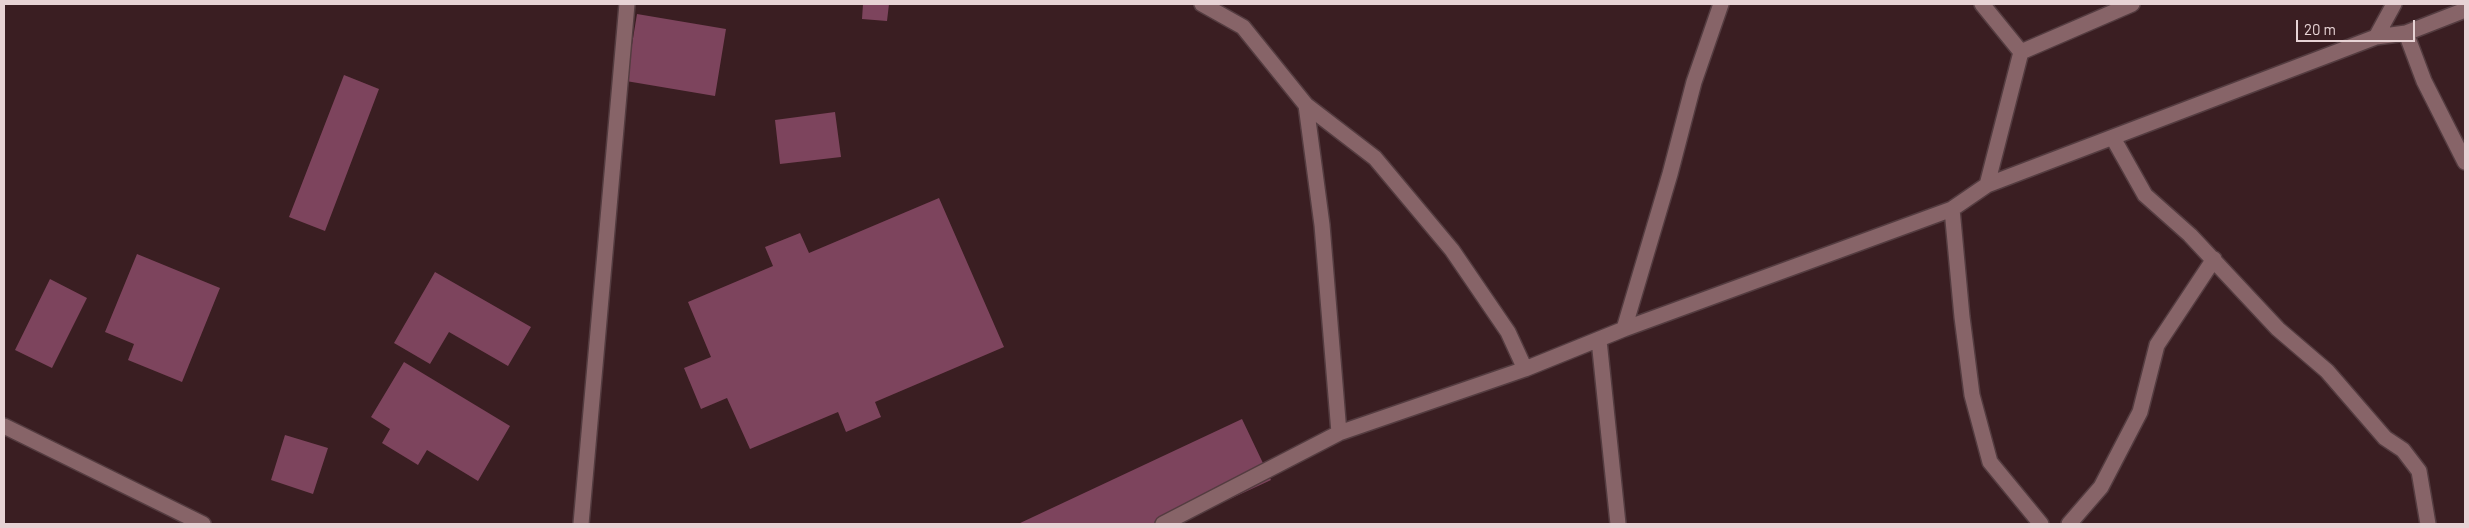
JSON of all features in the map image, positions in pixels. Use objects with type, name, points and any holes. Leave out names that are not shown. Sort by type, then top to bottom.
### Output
[{"type":"street","points":[[581,524],[627,4]]},
{"type":"street","points":[[1202,4],[1243,27],[1306,105],[1375,158],[1452,250],[1508,332],[1525,369]]},
{"type":"street","points":[[1624,329],[1670,174],[1694,82],[1721,4]]},
{"type":"street","points":[[1982,4],[2021,52]]},
{"type":"street","points":[[2021,52],[2132,4]]},
{"type":"street","points":[[2376,37],[2394,4]]},
{"type":"street","points":[[1162,524],[1339,433],[1525,369],[1624,329],[1952,209],[1987,185],[2376,37],[2406,33],[2465,10]]},
{"type":"street","points":[[2406,33],[2424,81],[2465,162]]},
{"type":"street","points":[[1987,185],[2021,52]]},
{"type":"street","points":[[1306,105],[1322,225],[1339,433]]},
{"type":"street","points":[[2113,138],[2145,195],[2214,259],[2278,328],[2327,371],[2386,438],[2403,450],[2419,471],[2428,524]]},
{"type":"street","points":[[1952,209],[1962,317],[1972,395],[1990,462],[2041,524]]},
{"type":"street","points":[[2069,524],[2101,487],[2140,412],[2157,345],[2214,259]]},
{"type":"street","points":[[1599,340],[1618,524]]},
{"type":"street","points":[[4,426],[203,524]]},
{"type":"building","points":[[863,4],[889,4],[887,21],[862,19]]},
{"type":"building","points":[[637,14],[726,29],[715,96],[626,81]]},
{"type":"building","points":[[344,75],[379,89],[325,231],[289,217]]},
{"type":"building","points":[[835,112],[841,157],[780,164],[775,120]]},
{"type":"building","points":[[939,198],[1004,347],[875,402],[881,417],[846,432],[838,412],[750,449],[727,398],[701,409],[684,368],[711,357],[688,302],[773,266],[765,247],[800,233],[809,253]]},
{"type":"building","points":[[137,254],[220,288],[182,382],[128,360],[134,344],[105,332]]},
{"type":"building","points":[[435,272],[531,327],[508,366],[449,332],[430,364],[394,343]]},
{"type":"building","points":[[50,279],[87,298],[52,368],[15,350]]},
{"type":"building","points":[[404,362],[510,426],[478,481],[427,450],[418,465],[382,443],[390,429],[371,417]]},
{"type":"building","points":[[1242,419],[1271,480],[1176,524],[1018,524]]},
{"type":"building","points":[[285,435],[328,448],[313,494],[271,480]]}]
